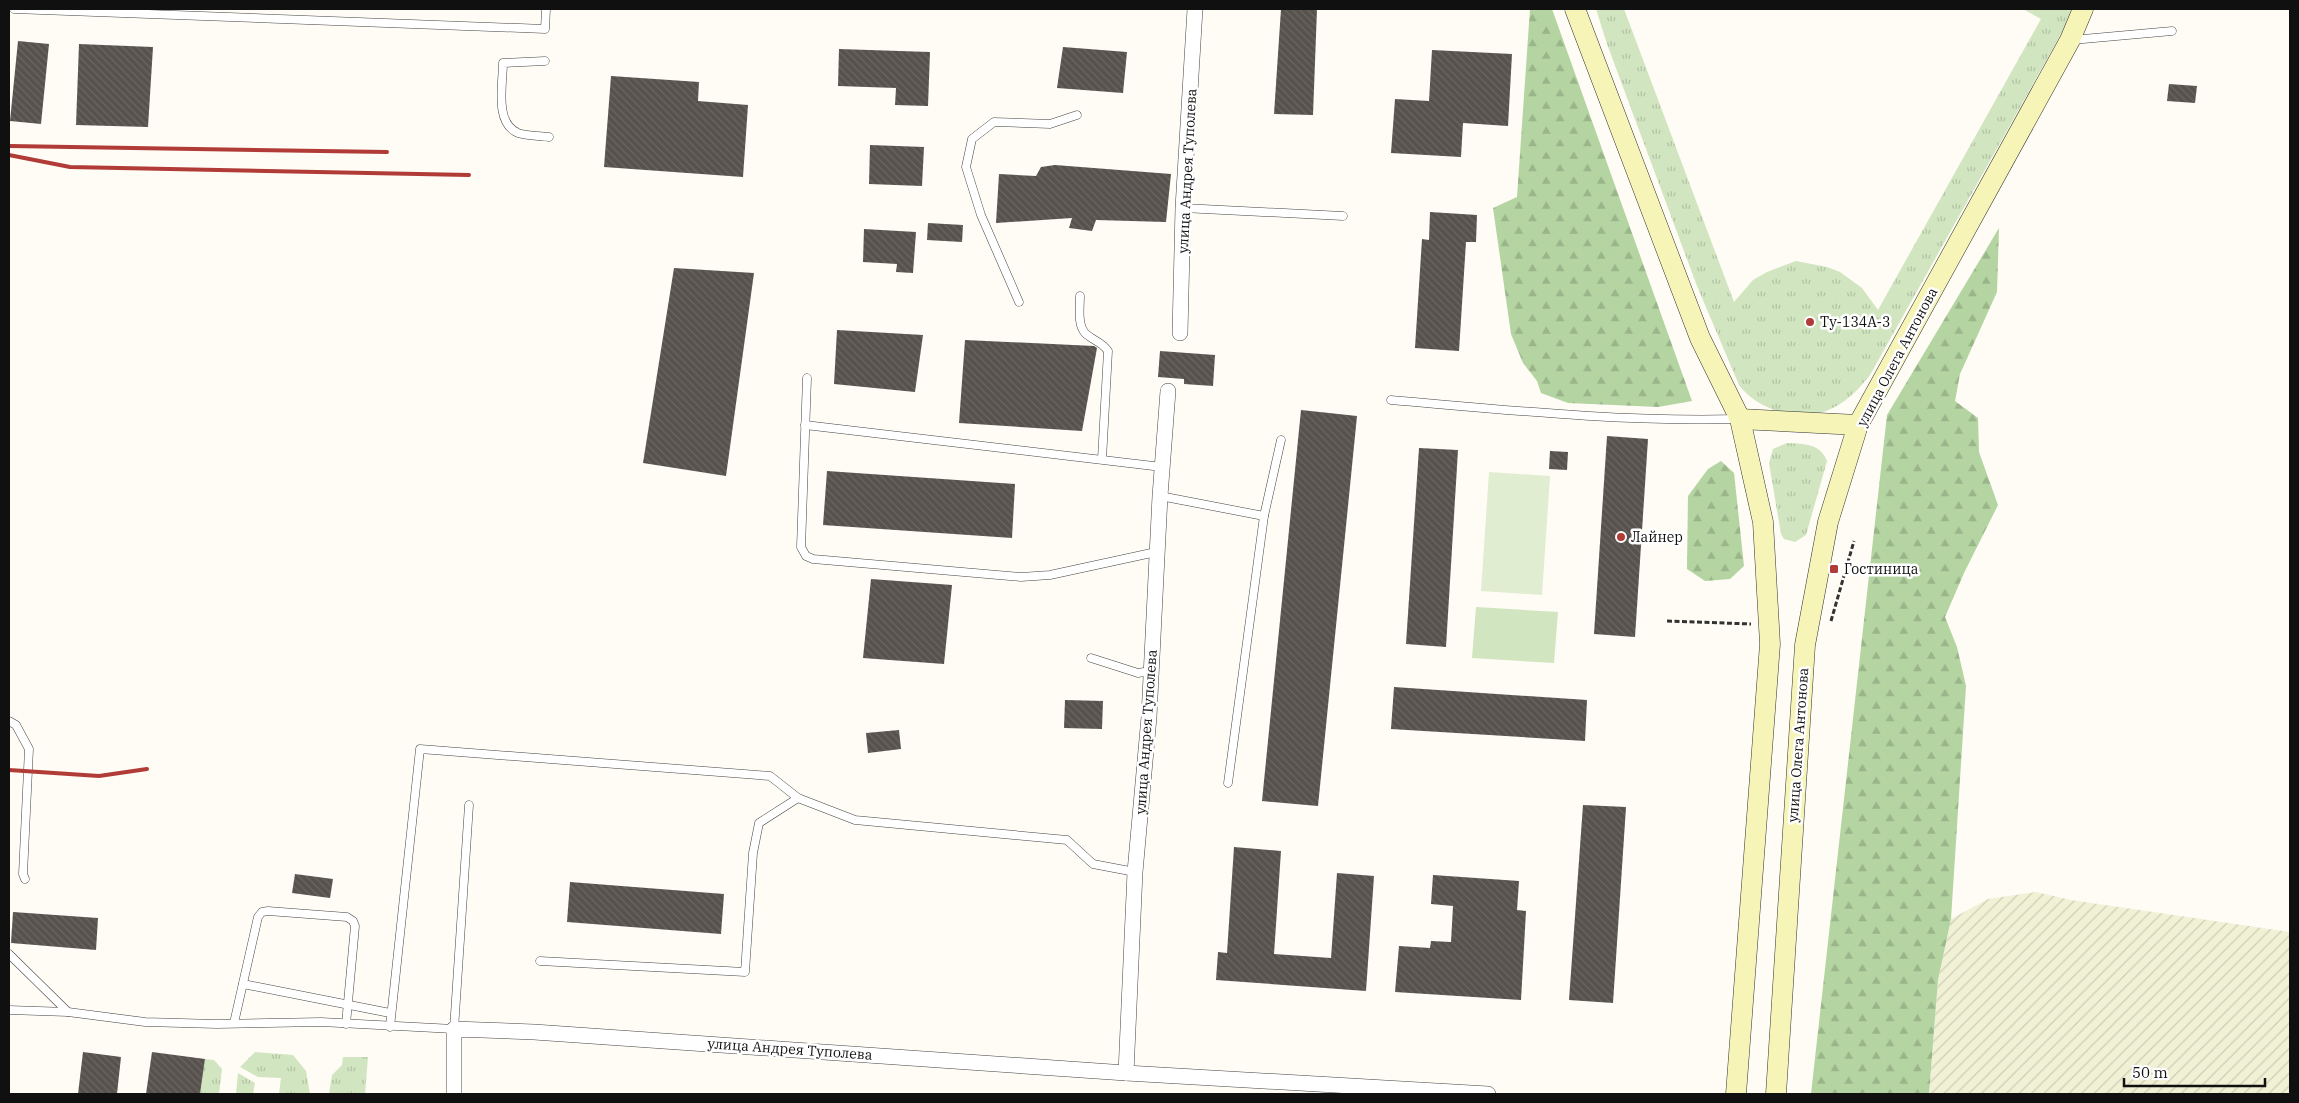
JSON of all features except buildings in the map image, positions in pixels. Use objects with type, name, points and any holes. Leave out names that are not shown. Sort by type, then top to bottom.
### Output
[{"type":"street","name":"улица Андрея Туполева","points":[[1180,332],[1183,208],[1195,9]]},
{"type":"street","points":[[1575,9],[1700,338],[1740,419],[1763,522],[1770,644],[1736,1094]]},
{"type":"street","name":"улица Олега Антонова","points":[[1776,1094],[1805,645],[1828,522],[1858,425],[2070,40],[2083,9]]},
{"type":"street","name":"улица Андрея Туполева","points":[[1126,1073],[1135,872],[1151,671],[1156,552],[1168,390]]},
{"type":"street","points":[[1740,419],[1858,425]]},
{"type":"street","name":"улица Андрея Туполева","points":[[454,1029],[534,1032],[1126,1073],[1488,1094]]},
{"type":"street","points":[[454,1029],[454,1094]]},
{"type":"lane","points":[[14,9],[545,28],[546,9]]},
{"type":"lane","points":[[2070,40],[2172,31]]},
{"type":"lane","points":[[546,61],[503,63],[502,116],[509,128],[518,133],[549,137]]},
{"type":"lane","points":[[1019,302],[982,215],[966,167],[972,139],[994,122],[1050,124],[1077,115]]},
{"type":"lane","points":[[1183,208],[1343,216]]},
{"type":"lane","points":[[1080,296],[1081,327],[1086,334],[1103,345],[1108,351],[1102,459]]},
{"type":"lane","points":[[807,378],[801,548],[806,556],[814,560],[1021,577],[1050,575],[1156,552]]},
{"type":"lane","points":[[1391,400],[1576,416],[1676,421],[1740,419]]},
{"type":"lane","points":[[805,425],[1162,467]]},
{"type":"lane","points":[[1228,783],[1264,516],[1281,440]]},
{"type":"lane","points":[[1160,496],[1264,516]]},
{"type":"lane","points":[[1091,658],[1138,673],[1151,671]]},
{"type":"lane","points":[[9,721],[16,725],[28,749],[23,874],[25,879]]},
{"type":"lane","points":[[390,1026],[420,749],[770,776],[798,798],[855,820],[1067,840],[1093,864],[1135,872]]},
{"type":"lane","points":[[540,961],[744,972],[753,853],[759,823],[798,798]]},
{"type":"lane","points":[[9,1010],[68,1012],[145,1022],[321,1022],[454,1029],[469,805]]},
{"type":"lane","points":[[234,1023],[258,917],[262,912],[347,917],[353,921],[355,926],[346,1024]]},
{"type":"lane","points":[[9,954],[68,1012]]},
{"type":"lane","points":[[243,984],[390,1013]]},
{"type":"path","points":[[1828,629],[1854,541]]},
{"type":"path","points":[[1667,621],[1753,624],[1753,634]]},
{"type":"green space","points":[[1530,9],[1552,9],[1692,401],[1658,407],[1568,403],[1541,393],[1537,381],[1523,363],[1511,334],[1493,208],[1517,197]]},
{"type":"green space","points":[[1596,9],[1624,9],[1734,302],[1753,280],[1767,272],[1796,261],[1827,267],[1840,272],[1862,288],[1878,310],[2041,19],[2023,9],[2075,9],[1870,375],[1856,391],[1839,405],[1826,411],[1803,415],[1779,412],[1767,407],[1747,394],[1739,385],[1697,286],[1607,44]]},
{"type":"green space","points":[[1999,228],[1997,292],[1960,374],[1955,401],[1978,418],[1979,452],[1998,505],[1964,573],[1945,617],[1957,647],[1966,686],[1951,919],[1938,980],[1929,1094],[1811,1094],[1887,415]]},
{"type":"green space","points":[[1787,443],[1805,444],[1816,448],[1824,455],[1827,461],[1806,535],[1795,542],[1784,539],[1781,534],[1769,463],[1773,449]]},
{"type":"green space","points":[[1721,461],[1734,473],[1744,566],[1730,579],[1705,581],[1687,569],[1688,496],[1708,469]]},
{"type":"green space","points":[[1489,472],[1550,476],[1542,595],[1481,591]]},
{"type":"green space","points":[[1476,607],[1558,612],[1554,663],[1472,658]]},
{"type":"green space","points":[[2036,892],[2071,900],[2290,932],[2290,1094],[1929,1094],[1938,980],[1951,919],[1988,899]]},
{"type":"green space","points":[[255,1052],[293,1055],[306,1071],[310,1094],[279,1094],[281,1078],[258,1077],[240,1067]]},
{"type":"green space","points":[[343,1057],[368,1057],[365,1094],[329,1094],[332,1075],[342,1065]]},
{"type":"green space","points":[[205,1059],[214,1060],[222,1069],[219,1094],[200,1094]]},
{"type":"green space","points":[[238,1073],[255,1083],[253,1094],[236,1094]]},
{"type":"railway","points":[[9,146],[387,152]]},
{"type":"railway","points":[[9,155],[70,167],[469,175]]},
{"type":"railway","points":[[9,770],[99,776],[147,769]]},
{"type":"place","name":"Ту-134А-3","points":[[1810,322]]},
{"type":"place","name":"Лайнер","points":[[1621,537]]},
{"type":"place","name":"Гостиница","points":[[1834,569]]}]
